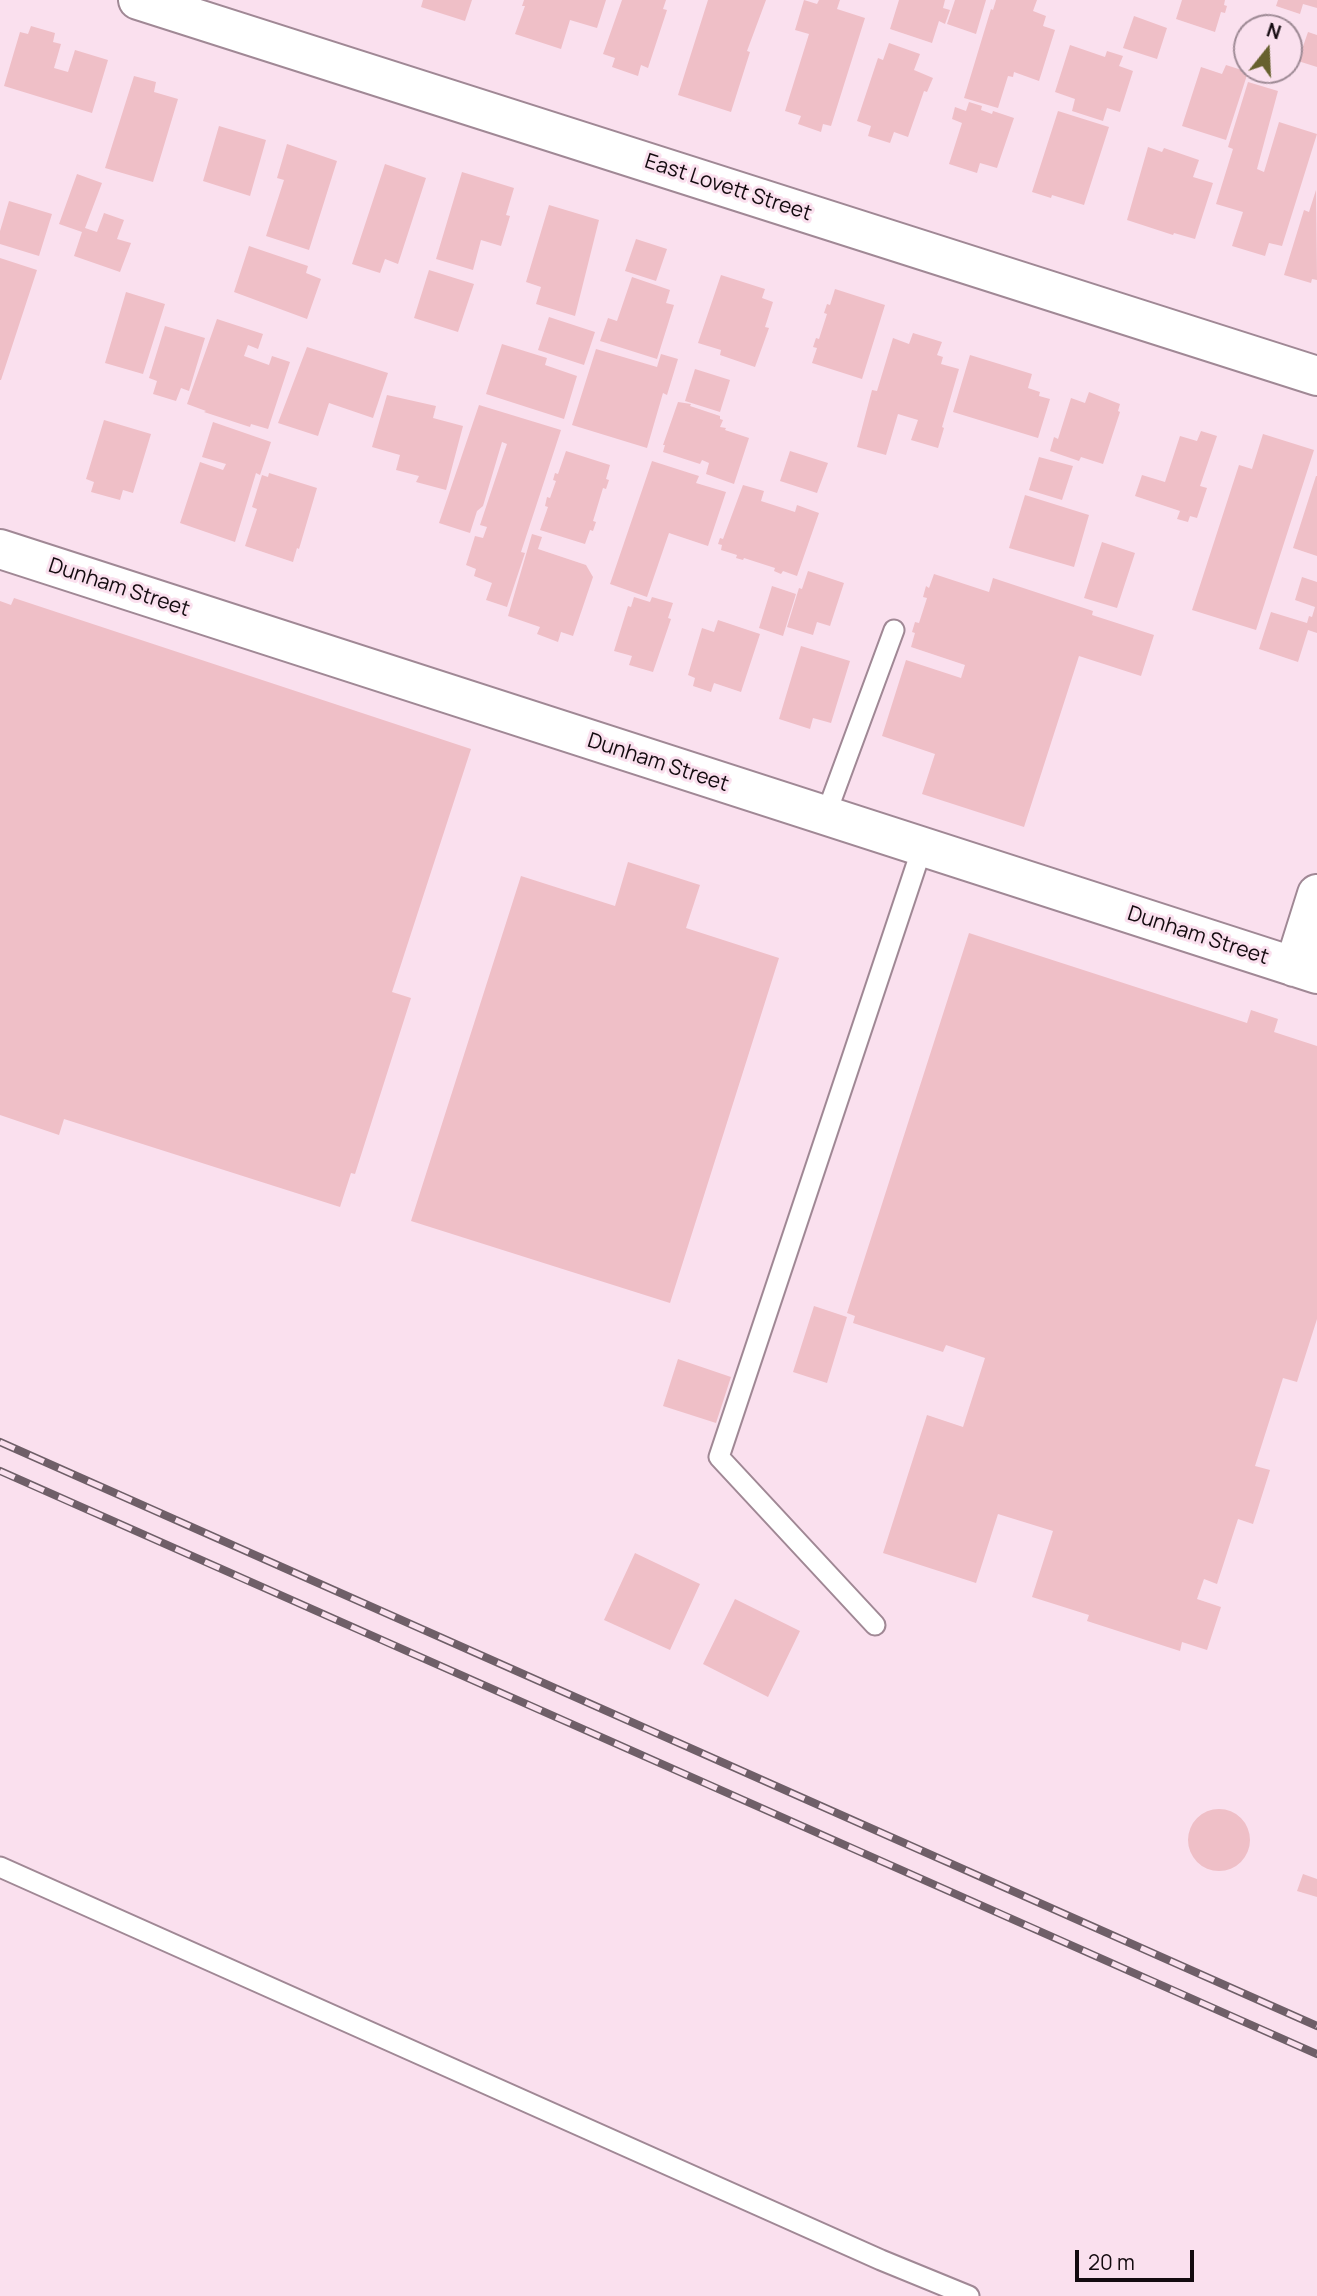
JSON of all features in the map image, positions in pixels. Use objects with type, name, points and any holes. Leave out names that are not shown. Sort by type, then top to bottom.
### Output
[{"type":"street","name":"East Lovett Street","points":[[138,0],[1317,376]]},
{"type":"street","name":"Dunham Street","points":[[0,549],[1306,971]]},
{"type":"street","points":[[1306,971],[1317,894]]},
{"type":"lane","points":[[825,817],[894,630]]},
{"type":"lane","points":[[875,1625],[719,1457],[922,848]]},
{"type":"lane","points":[[0,1867],[868,2255],[969,2296]]},
{"type":"building","points":[[423,0],[472,0],[465,21],[421,7]]},
{"type":"building","points":[[524,0],[606,0],[597,28],[570,20],[561,49],[515,34],[525,6],[522,6]]},
{"type":"building","points":[[622,0],[666,0],[663,9],[667,10],[648,68],[641,65],[638,76],[612,67],[615,58],[603,54]]},
{"type":"building","points":[[708,0],[766,0],[747,51],[750,52],[731,112],[678,95]]},
{"type":"building","points":[[804,0],[817,4],[819,0],[840,0],[837,9],[865,18],[831,126],[823,124],[821,132],[798,124],[801,116],[785,111],[809,34],[795,30]]},
{"type":"building","points":[[899,0],[945,0],[943,8],[950,10],[945,24],[939,21],[932,43],[890,29]]},
{"type":"building","points":[[955,0],[986,0],[976,34],[947,24]]},
{"type":"building","points":[[996,0],[1037,0],[1033,11],[1046,16],[1043,26],[1055,30],[1039,81],[1014,72],[1013,77],[1008,76],[998,108],[964,98]]},
{"type":"building","points":[[1182,0],[1225,0],[1225,13],[1221,12],[1215,32],[1176,19]]},
{"type":"building","points":[[1278,0],[1317,0],[1317,8],[1303,4],[1300,14],[1276,6]]},
{"type":"building","points":[[1134,16],[1167,28],[1157,59],[1123,48]]},
{"type":"building","points":[[31,26],[55,33],[53,42],[61,44],[54,68],[68,72],[75,50],[108,60],[92,113],[4,86],[20,32],[28,34]]},
{"type":"building","points":[[1308,32],[1317,35],[1317,67],[1303,63],[1303,46]]},
{"type":"building","points":[[889,43],[920,54],[914,70],[933,78],[927,92],[924,91],[908,137],[894,132],[890,143],[868,136],[871,126],[857,121],[878,58],[883,60]]},
{"type":"building","points":[[1070,45],[1105,57],[1107,51],[1123,56],[1119,66],[1133,71],[1120,112],[1107,108],[1103,121],[1072,111],[1075,99],[1055,92]]},
{"type":"building","points":[[1226,65],[1233,67],[1233,84],[1244,84],[1226,140],[1182,126],[1201,67],[1222,74]]},
{"type":"building","points":[[134,76],[156,82],[154,92],[178,99],[153,182],[105,168]]},
{"type":"building","points":[[1247,84],[1278,91],[1257,169],[1264,172],[1279,122],[1317,134],[1282,246],[1269,243],[1265,256],[1232,246],[1243,212],[1216,204],[1233,149],[1228,147]]},
{"type":"building","points":[[969,102],[982,106],[981,110],[992,114],[993,111],[1014,118],[997,168],[980,163],[977,173],[949,164],[962,123],[952,119],[955,107],[966,111]]},
{"type":"building","points":[[1058,111],[1109,127],[1084,205],[1032,192]]},
{"type":"building","points":[[219,126],[266,140],[250,196],[203,181]]},
{"type":"building","points":[[287,144],[337,161],[309,250],[266,236],[284,180],[277,178]]},
{"type":"building","points":[[1148,147],[1162,152],[1164,148],[1199,160],[1193,177],[1213,183],[1195,239],[1127,220]]},
{"type":"building","points":[[385,164],[426,178],[398,264],[385,259],[380,273],[352,264]]},
{"type":"building","points":[[462,172],[514,188],[506,215],[510,216],[501,246],[481,240],[473,270],[436,259]]},
{"type":"building","points":[[77,174],[102,183],[85,228],[97,232],[104,213],[124,220],[117,239],[131,243],[120,272],[74,256],[82,232],[59,224]]},
{"type":"building","points":[[1316,190],[1317,280],[1312,279],[1311,283],[1284,275],[1304,210],[1309,212]]},
{"type":"building","points":[[9,201],[52,214],[39,256],[0,244],[0,231]]},
{"type":"building","points":[[549,205],[599,220],[575,316],[536,304],[541,287],[526,282]]},
{"type":"building","points":[[636,239],[667,249],[656,281],[625,271]]},
{"type":"building","points":[[249,246],[308,266],[306,273],[321,279],[307,319],[234,292]]},
{"type":"building","points":[[0,258],[37,270],[1,380],[0,380]]},
{"type":"building","points":[[429,270],[474,284],[458,332],[414,318]]},
{"type":"building","points":[[721,275],[765,289],[762,298],[773,302],[765,327],[769,328],[755,367],[720,355],[721,350],[698,343]]},
{"type":"building","points":[[632,277],[670,290],[666,303],[674,305],[657,359],[600,341],[608,318],[617,321]]},
{"type":"building","points":[[835,289],[885,305],[862,379],[812,363],[817,348],[813,347],[816,338],[819,339],[827,314],[824,313],[827,304],[830,305]]},
{"type":"building","points":[[126,292],[165,304],[143,374],[105,363]]},
{"type":"building","points":[[549,317],[595,332],[584,365],[538,350]]},
{"type":"building","points":[[217,319],[263,334],[258,349],[248,345],[244,356],[269,365],[272,356],[290,362],[268,429],[251,424],[250,427],[187,404]]},
{"type":"building","points":[[165,326],[205,338],[189,391],[181,388],[176,401],[153,394],[157,381],[149,378]]},
{"type":"building","points":[[913,333],[942,342],[937,355],[943,357],[941,364],[959,369],[938,448],[911,440],[918,420],[898,414],[886,455],[857,447],[872,390],[877,391],[893,338],[909,344]]},
{"type":"building","points":[[502,344],[547,358],[545,365],[577,376],[564,419],[486,394]]},
{"type":"building","points":[[307,347],[388,373],[373,418],[329,403],[318,436],[278,423]]},
{"type":"building","points":[[596,349],[657,367],[661,354],[678,359],[667,395],[663,393],[647,448],[572,425]]},
{"type":"building","points":[[970,355],[1032,374],[1028,388],[1040,392],[1039,396],[1050,399],[1038,438],[953,412]]},
{"type":"building","points":[[695,369],[730,380],[720,412],[685,401]]},
{"type":"building","points":[[1089,392],[1120,404],[1120,412],[1103,464],[1081,457],[1079,461],[1050,451],[1054,437],[1058,439],[1071,398],[1085,403]]},
{"type":"building","points":[[387,395],[436,406],[433,418],[463,426],[446,490],[416,482],[419,476],[396,470],[400,455],[372,447]]},
{"type":"building","points":[[678,402],[691,404],[690,406],[720,416],[723,420],[720,427],[749,438],[734,484],[706,474],[709,463],[702,460],[700,464],[663,452]]},
{"type":"building","points":[[479,405],[561,430],[521,552],[525,553],[507,607],[486,600],[492,583],[474,576],[476,569],[466,565],[475,536],[483,538],[487,527],[480,525],[507,444],[502,442],[483,506],[477,511],[470,533],[439,523]]},
{"type":"building","points":[[104,420],[151,434],[133,493],[123,490],[120,500],[91,492],[94,482],[86,479]]},
{"type":"building","points":[[213,422],[271,442],[260,475],[256,473],[235,542],[180,523],[200,462],[223,470],[226,464],[202,457]]},
{"type":"building","points":[[1201,431],[1217,436],[1200,486],[1207,488],[1197,518],[1190,516],[1188,522],[1177,519],[1180,511],[1135,496],[1142,475],[1165,482],[1180,436],[1197,441]]},
{"type":"building","points":[[1263,434],[1314,450],[1256,630],[1192,610],[1239,465],[1252,469]]},
{"type":"building","points":[[566,451],[610,465],[606,479],[609,480],[606,489],[603,488],[593,521],[596,522],[585,544],[540,530],[548,507],[545,506],[547,497],[550,498],[556,481],[553,480],[555,473],[558,474]]},
{"type":"building","points":[[790,451],[828,463],[817,493],[780,481]]},
{"type":"building","points":[[1039,457],[1073,466],[1062,500],[1029,490]]},
{"type":"building","points":[[652,461],[699,476],[696,483],[726,492],[708,546],[669,533],[647,597],[610,584]]},
{"type":"building","points":[[269,473],[317,488],[293,562],[245,546],[257,509],[252,507],[262,475],[268,477]]},
{"type":"building","points":[[1317,476],[1317,556],[1293,548]]},
{"type":"building","points":[[743,485],[764,491],[761,501],[795,512],[797,505],[819,513],[797,576],[783,571],[781,574],[774,571],[775,568],[736,558],[737,555],[721,550],[722,545],[718,544],[720,538],[723,539]]},
{"type":"building","points":[[1025,495],[1089,515],[1074,567],[1009,548]]},
{"type":"building","points":[[532,534],[542,537],[538,549],[586,565],[593,577],[573,636],[561,632],[558,642],[537,634],[540,627],[508,616]]},
{"type":"building","points":[[1102,542],[1135,553],[1117,608],[1084,598]]},
{"type":"building","points":[[808,571],[844,583],[830,626],[817,622],[813,635],[787,627],[799,588],[802,589]]},
{"type":"building","points":[[934,574],[989,592],[993,578],[1093,611],[1092,615],[1154,635],[1141,676],[1079,656],[1024,827],[922,794],[935,754],[882,736],[906,660],[961,678],[965,665],[911,647],[915,622],[919,623],[927,598],[923,597],[926,586],[929,588]]},
{"type":"building","points":[[1302,577],[1317,582],[1317,633],[1308,630],[1298,662],[1259,649],[1271,612],[1307,623],[1309,616],[1312,617],[1315,607],[1295,600]]},
{"type":"building","points":[[772,586],[796,594],[783,636],[759,628]]},
{"type":"building","points":[[634,597],[650,602],[652,597],[673,603],[668,618],[671,619],[653,672],[629,665],[632,656],[614,651],[628,606],[631,607]]},
{"type":"building","points":[[14,598],[471,749],[392,992],[411,998],[355,1174],[351,1173],[340,1207],[64,1119],[59,1135],[0,1115],[0,601],[11,605]]},
{"type":"building","points":[[718,620],[760,634],[741,692],[714,683],[711,692],[693,686],[695,678],[688,675],[702,628],[714,632]]},
{"type":"building","points":[[801,646],[850,661],[831,723],[813,718],[810,729],[779,719]]},
{"type":"building","points":[[628,862],[700,885],[686,928],[779,958],[670,1303],[411,1221],[521,876],[615,906]]},
{"type":"building","points":[[969,933],[1247,1023],[1251,1010],[1278,1019],[1274,1032],[1317,1046],[1317,1319],[1297,1382],[1283,1378],[1255,1466],[1270,1470],[1253,1524],[1238,1519],[1217,1584],[1204,1579],[1197,1599],[1221,1607],[1207,1650],[1182,1642],[1180,1651],[1087,1621],[1089,1615],[1032,1597],[1053,1531],[998,1514],[976,1583],[883,1553],[927,1415],[963,1427],[985,1358],[946,1345],[943,1352],[853,1323],[855,1316],[847,1313]]},
{"type":"building","points":[[814,1306],[847,1317],[827,1383],[793,1372]]},
{"type":"building","points":[[678,1359],[731,1377],[716,1423],[663,1406]]},
{"type":"building","points":[[635,1553],[700,1584],[670,1650],[604,1620]]},
{"type":"building","points":[[735,1599],[800,1631],[768,1697],[703,1664]]},
{"type":"building","points":[[1213,1809],[1225,1809],[1241,1818],[1248,1828],[1248,1852],[1241,1862],[1225,1871],[1213,1871],[1202,1866],[1193,1857],[1188,1846],[1188,1834],[1193,1823],[1202,1814]]},
{"type":"building","points":[[1303,1874],[1317,1879],[1317,1897],[1297,1891]]},
{"type":"railway","points":[[0,1442],[1317,2026]]},
{"type":"railway","points":[[0,1471],[1317,2054]]}]
